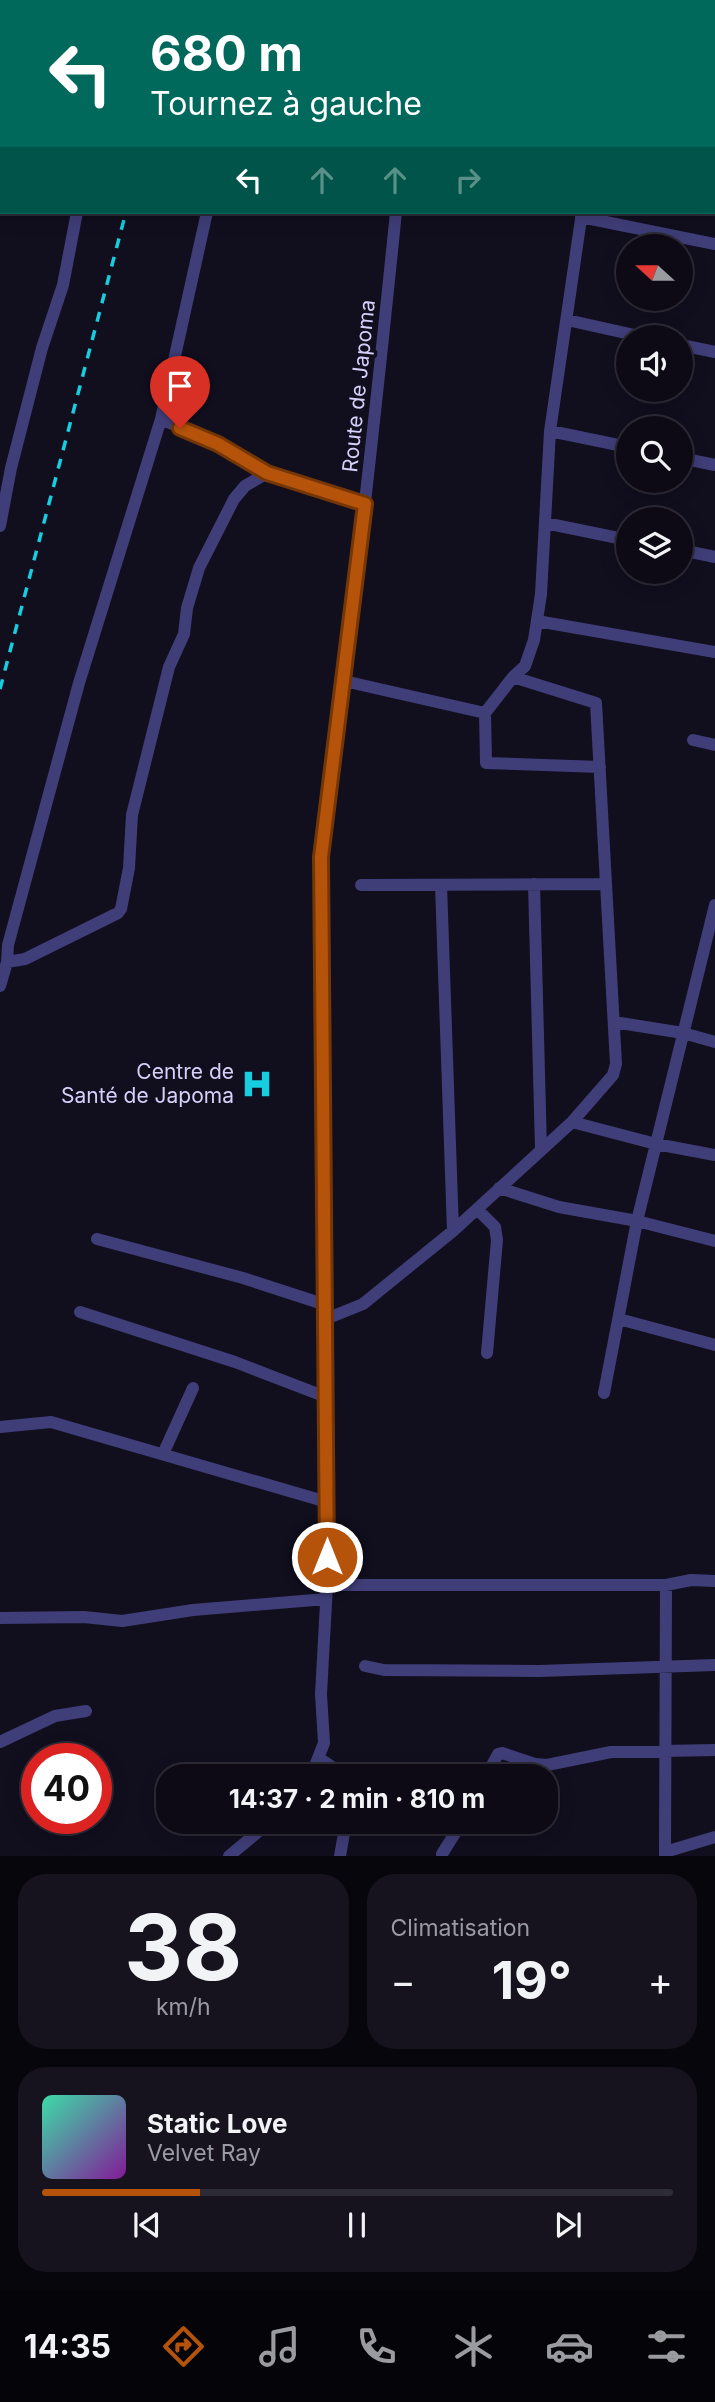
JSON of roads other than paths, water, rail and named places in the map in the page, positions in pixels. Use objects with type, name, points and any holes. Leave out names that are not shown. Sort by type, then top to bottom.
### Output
[{"type":"street","points":[[0,526],[5,470],[63,285],[77,214]]},
{"type":"street","points":[[0,986],[47,794],[161,419],[207,214]]},
{"type":"street","name":"Route de Japoma","points":[[316,1764],[324,1743],[320,1694],[327,1585],[321,857],[324,813],[344,681],[365,504],[396,214]]},
{"type":"street","points":[[600,767],[486,763],[485,713],[525,666],[530,656],[537,621],[541,594],[550,431],[582,214],[715,244]]},
{"type":"street","points":[[567,320],[616,331]]},
{"type":"street","points":[[693,347],[715,352]]},
{"type":"street","points":[[161,419],[218,444],[267,473],[365,504]]},
{"type":"street","points":[[550,431],[616,445]]},
{"type":"street","points":[[693,460],[715,465]]},
{"type":"street","points":[[7,962],[34,956],[121,909],[128,868],[132,815],[169,667],[184,634],[187,608],[199,568],[234,499],[245,486],[267,473]]},
{"type":"street","points":[[545,523],[616,538]]},
{"type":"street","points":[[693,552],[715,557]]},
{"type":"street","points":[[537,621],[715,652]]},
{"type":"street","points":[[326,1319],[363,1304],[453,1231],[572,1122],[612,1075],[616,1064],[596,703],[513,677]]},
{"type":"street","points":[[344,681],[485,713]]},
{"type":"street","points":[[693,740],[715,745]]},
{"type":"street","points":[[534,884],[541,1149]]},
{"type":"street","points":[[361,886],[606,884]]},
{"type":"street","points":[[442,885],[453,1231]]},
{"type":"street","points":[[604,1393],[637,1221],[714,912]]},
{"type":"street","points":[[614,1022],[683,1032],[715,1042]]},
{"type":"street","points":[[572,1122],[656,1144],[715,1155]]},
{"type":"street","points":[[499,1188],[559,1207],[637,1221],[715,1241]]},
{"type":"street","points":[[477,1209],[495,1227],[497,1240],[487,1353]]},
{"type":"street","points":[[97,1239],[243,1278],[326,1305]]},
{"type":"street","points":[[80,1311],[235,1362],[326,1397]]},
{"type":"street","points":[[619,1319],[715,1345]]},
{"type":"street","points":[[163,1454],[193,1388]]},
{"type":"street","points":[[0,1427],[51,1422],[327,1502]]},
{"type":"street","points":[[327,1585],[666,1584],[691,1580],[715,1581]]},
{"type":"street","points":[[666,1584],[665,1854],[715,1837]]},
{"type":"street","points":[[0,1618],[84,1617],[122,1621],[193,1610],[326,1599]]},
{"type":"street","points":[[365,1666],[384,1670],[539,1671],[715,1665]]},
{"type":"street","points":[[0,1742],[55,1716],[86,1711]]},
{"type":"street","points":[[552,1764],[611,1752],[715,1750]]},
{"type":"street","points":[[493,1764],[498,1754],[502,1753],[535,1764]]},
{"type":"street","points":[[319,1758],[328,1764]]},
{"type":"street","points":[[229,1856],[256,1834]]},
{"type":"street","points":[[340,1856],[344,1834]]},
{"type":"street","points":[[443,1854],[455,1834]]},
{"type":"railway","points":[[0,689],[125,214]]},
{"type":"place","name":"Centre de Santé de Japoma","points":[[257,1084]]}]
